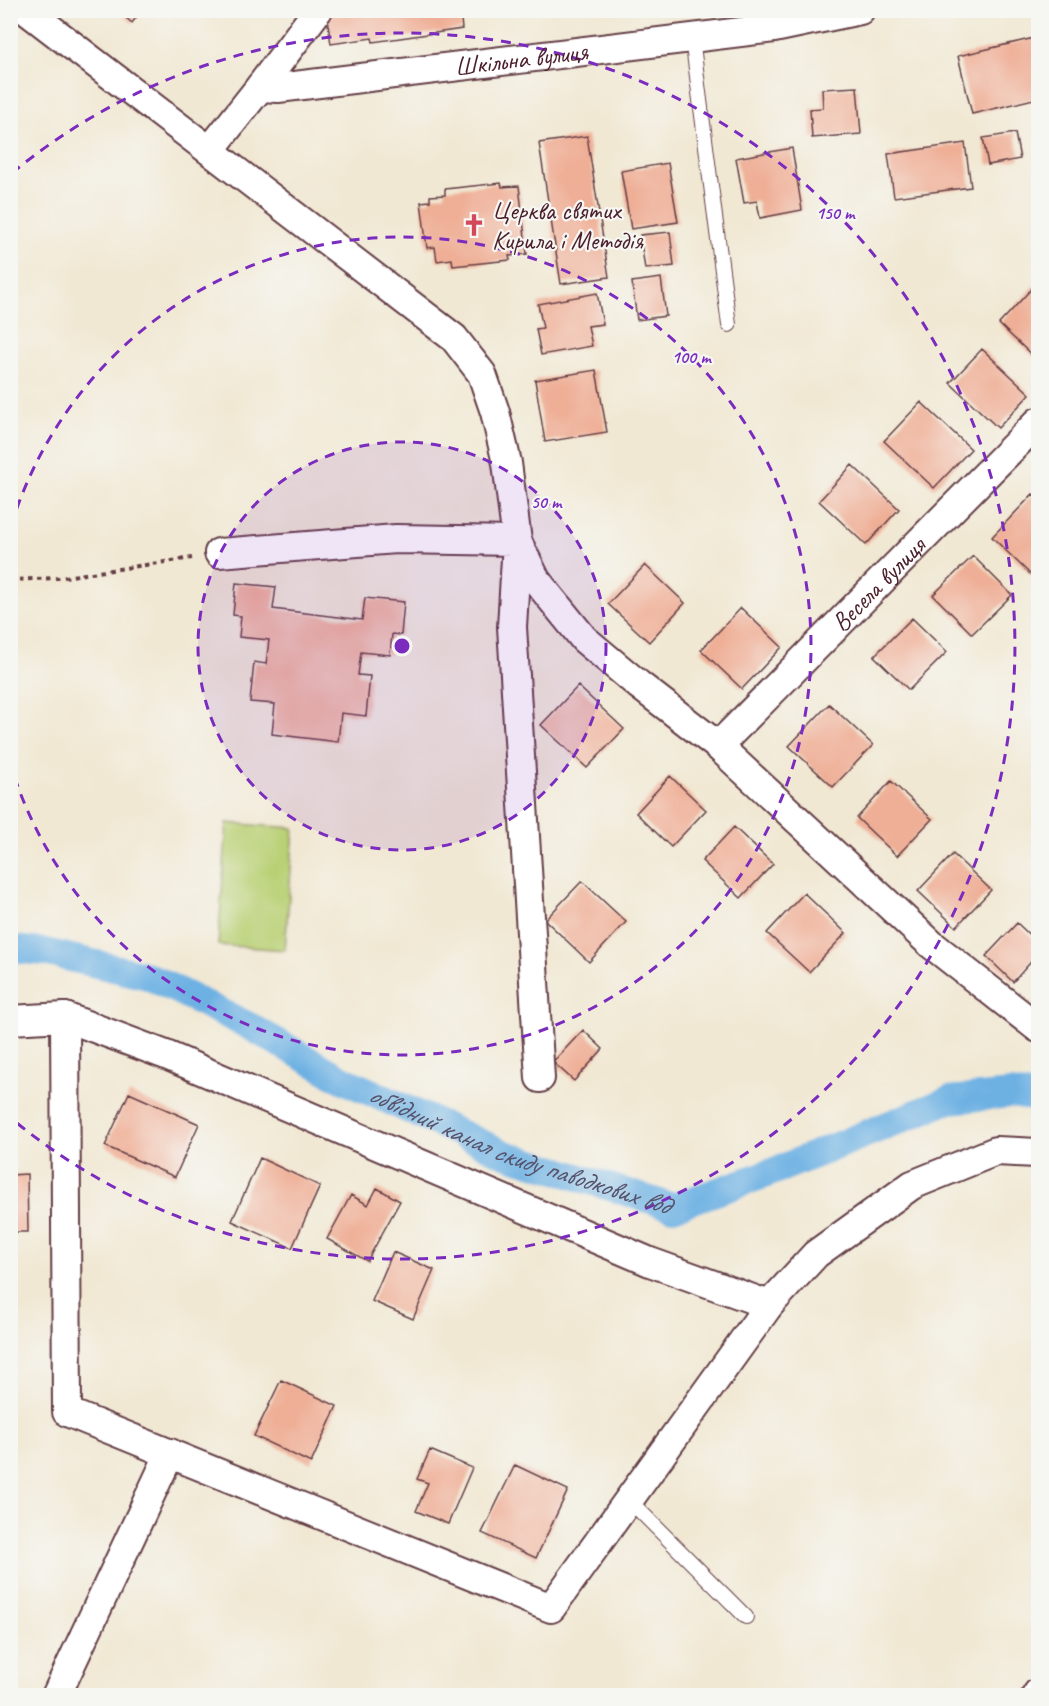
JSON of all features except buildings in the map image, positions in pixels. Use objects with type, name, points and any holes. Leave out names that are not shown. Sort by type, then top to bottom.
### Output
[{"type":"street","points":[[26,10],[211,149],[454,338],[482,374],[495,412],[507,463],[517,541],[512,627],[540,1078]]},
{"type":"street","points":[[211,149],[318,10]]},
{"type":"street","name":"Шкільна вулиця","points":[[260,87],[278,88],[774,28],[860,10]]},
{"type":"street","name":"Весела вулиця","points":[[718,746],[1038,422]]},
{"type":"street","points":[[219,553],[396,539],[517,541]]},
{"type":"street","points":[[517,541],[536,580],[584,639],[718,746],[931,944],[1038,1027]]},
{"type":"street","points":[[65,1017],[67,1412],[551,1608],[769,1305],[816,1254],[912,1185],[996,1151],[1038,1153]]},
{"type":"street","points":[[10,1020],[65,1017],[166,1055],[650,1262],[769,1305]]},
{"type":"street","points":[[56,1695],[170,1453]]},
{"type":"lane","points":[[692,38],[729,325]]},
{"type":"lane","points":[[628,1500],[746,1617]]},
{"type":"path","points":[[10,579],[57,578],[219,553]]},
{"type":"green space","points":[[227,823],[294,828],[285,950],[218,945]]},
{"type":"waterway","name":"обвідний канал скиду паводкових вод","points":[[10,949],[45,952],[148,976],[249,1026],[342,1079],[505,1154],[673,1207],[772,1172],[949,1100],[1011,1094],[1038,1098]]},
{"type":"place","name":"Церква святих Кирила і Методія","points":[[474,225]]}]
